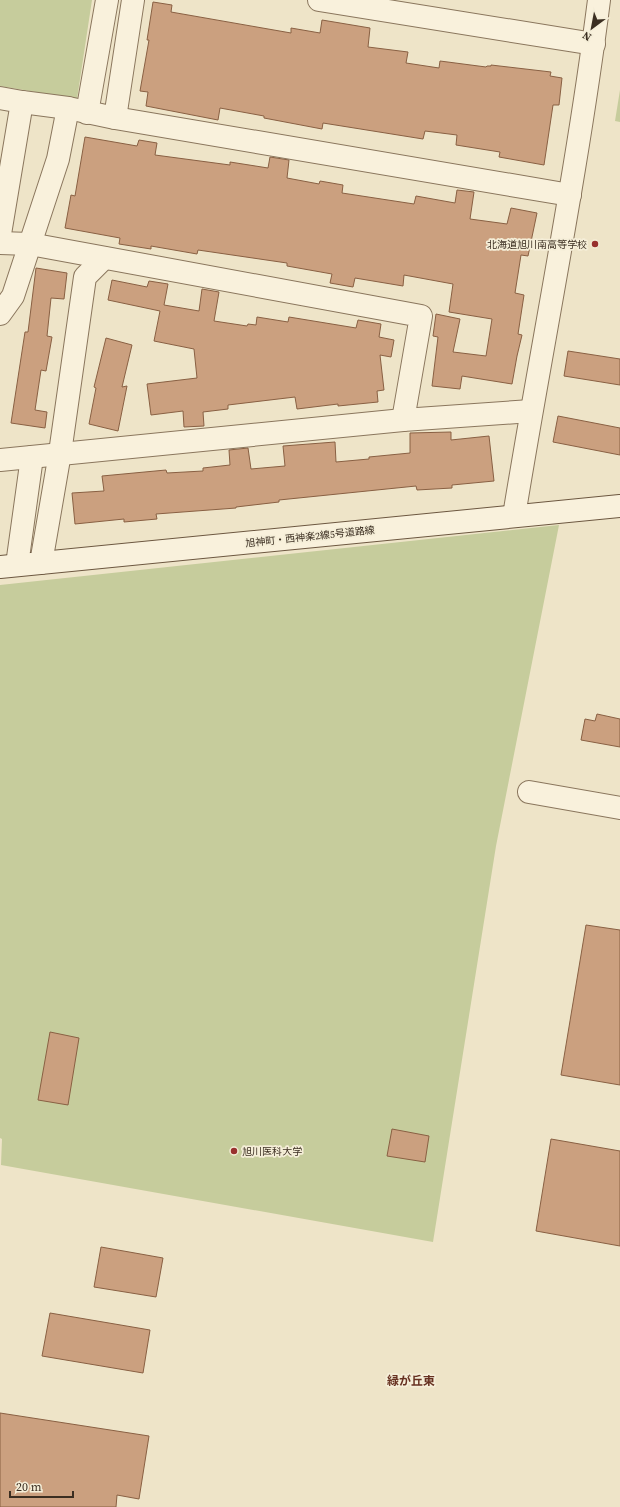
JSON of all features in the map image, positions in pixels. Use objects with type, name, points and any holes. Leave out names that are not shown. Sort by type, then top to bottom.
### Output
[{"type":"street","points":[[0,314],[13,296],[58,159],[77,110],[107,0]]},
{"type":"street","points":[[114,118],[133,0]]},
{"type":"street","points":[[319,0],[594,44]]},
{"type":"street","points":[[514,516],[531,411],[570,195],[594,44],[599,0]]},
{"type":"street","points":[[0,98],[570,195]]},
{"type":"street","points":[[0,234],[22,102]]},
{"type":"street","points":[[0,243],[30,244],[421,316],[403,420]]},
{"type":"street","points":[[41,563],[60,453],[85,277],[104,258]]},
{"type":"street","points":[[0,460],[403,420],[531,411]]},
{"type":"street","points":[[8,566],[32,457]]},
{"type":"street","name":"旭神町・西神楽2線5号道路線","points":[[8,566],[620,506]]},
{"type":"street","points":[[529,792],[620,808]]},
{"type":"green space","points":[[0,0],[92,0],[77,99],[0,86]]},
{"type":"green space","points":[[620,90],[620,122],[615,121]]},
{"type":"green space","name":"旭川医科大学","points":[[559,525],[496,846],[433,1242],[1,1165],[0,585]]},
{"type":"building","points":[[153,2],[172,5],[171,12],[291,33],[291,28],[320,33],[322,20],[370,28],[368,47],[408,52],[406,63],[439,68],[440,61],[486,67],[491,65],[551,72],[550,76],[562,78],[559,105],[553,105],[544,165],[499,157],[500,152],[456,145],[457,135],[425,131],[423,139],[323,123],[322,129],[220,108],[218,120],[146,106],[148,92],[140,91],[149,40],[147,40]]},
{"type":"building","points":[[85,137],[137,146],[139,140],[157,143],[155,155],[230,165],[230,162],[268,168],[270,157],[289,160],[287,178],[319,184],[320,181],[343,185],[342,193],[414,204],[416,196],[455,203],[457,190],[474,192],[470,219],[507,224],[511,208],[537,213],[528,256],[521,255],[515,293],[524,295],[518,334],[522,335],[512,384],[462,376],[460,389],[432,386],[438,337],[433,336],[436,314],[460,319],[453,352],[486,356],[492,319],[449,312],[453,284],[404,275],[403,286],[355,278],[353,287],[330,283],[332,274],[287,266],[287,263],[198,250],[197,254],[151,246],[151,249],[119,244],[120,238],[65,228],[71,195],[75,196]]},
{"type":"building","points":[[36,268],[67,273],[64,299],[51,298],[47,336],[52,337],[46,371],[41,370],[35,410],[47,412],[45,428],[11,423],[25,332],[28,332]]},
{"type":"building","points":[[112,280],[147,287],[149,281],[168,284],[164,305],[199,311],[202,289],[219,292],[214,321],[247,326],[248,324],[256,325],[257,317],[288,322],[289,317],[356,328],[358,320],[381,324],[379,337],[394,340],[391,357],[380,355],[384,390],[377,391],[378,402],[338,406],[338,404],[297,409],[295,397],[228,405],[228,409],[203,412],[204,426],[184,427],[183,411],[151,415],[147,384],[197,378],[194,349],[154,341],[160,311],[108,300]]},
{"type":"building","points":[[106,338],[132,345],[122,387],[127,386],[118,431],[89,424],[96,388],[94,387]]},
{"type":"building","points":[[568,351],[620,359],[620,385],[564,376]]},
{"type":"building","points":[[558,416],[620,428],[620,455],[553,442]]},
{"type":"building","points":[[451,432],[451,440],[489,436],[494,481],[452,485],[452,488],[417,490],[416,486],[279,500],[279,502],[236,508],[156,514],[157,519],[124,522],[124,519],[75,524],[72,493],[104,491],[102,476],[166,470],[167,473],[203,471],[203,468],[230,465],[229,450],[248,448],[251,469],[285,466],[283,446],[335,442],[336,462],[369,459],[369,457],[410,453],[410,433]]},
{"type":"building","points":[[597,714],[620,719],[620,747],[581,740],[585,719],[595,721]]},
{"type":"building","points":[[586,925],[620,930],[620,1085],[561,1075]]},
{"type":"building","points":[[50,1032],[79,1038],[68,1105],[38,1100]]},
{"type":"building","points":[[392,1129],[429,1136],[425,1162],[387,1156]]},
{"type":"building","points":[[551,1139],[620,1151],[620,1246],[536,1231]]},
{"type":"building","points":[[101,1247],[163,1258],[156,1297],[94,1287]]},
{"type":"building","points":[[50,1313],[150,1330],[143,1373],[42,1356]]},
{"type":"building","points":[[0,1413],[149,1436],[139,1499],[117,1495],[116,1507],[0,1507]]},
{"type":"place","name":"北海道旭川南高等学校","points":[[595,244]]},
{"type":"place","name":"旭川医科大学","points":[[234,1151]]},
{"type":"district","name":"緑が丘東","points":[[411,1381]]}]
